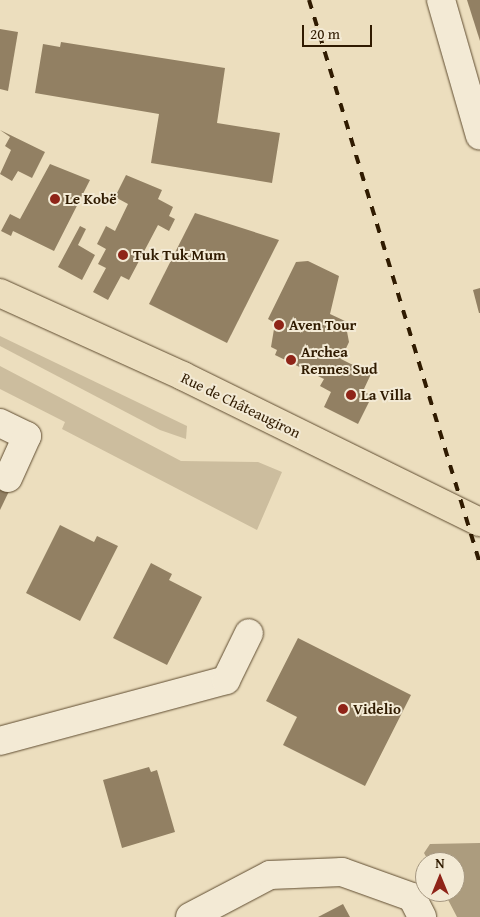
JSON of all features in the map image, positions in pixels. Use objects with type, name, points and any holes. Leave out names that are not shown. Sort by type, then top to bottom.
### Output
[{"type":"main road","name":"Rue de Châteaugiron","points":[[0,293],[191,380],[480,522]]},
{"type":"lane","points":[[441,0],[480,136]]},
{"type":"lane","points":[[0,423],[27,436],[8,478]]},
{"type":"lane","points":[[0,741],[226,680],[249,633]]},
{"type":"lane","points":[[190,917],[270,875],[342,872],[412,897],[422,917]]},
{"type":"shaded area","points":[[0,336],[187,426],[186,439],[160,430],[0,346]]},
{"type":"shaded area","points":[[0,366],[181,461],[258,462],[282,472],[257,530],[62,429],[65,422],[0,389]]},
{"type":"shaded area","points":[[480,843],[480,917],[457,917],[449,902],[465,902],[465,852],[425,852],[430,844]]},
{"type":"building","points":[[467,0],[480,0],[480,41]]},
{"type":"building","points":[[0,29],[18,32],[8,91],[0,89]]},
{"type":"building","points":[[61,42],[225,68],[217,123],[280,133],[272,183],[151,163],[159,114],[35,93],[43,44],[60,47]]},
{"type":"building","points":[[0,130],[45,152],[32,178],[18,171],[12,181],[0,174],[11,150],[5,146],[10,137]]},
{"type":"building","name":"Le Kobë","points":[[50,164],[90,180],[54,251],[13,231],[11,236],[1,231],[10,214],[20,219]]},
{"type":"building","points":[[126,175],[162,190],[158,199],[173,207],[169,216],[175,219],[169,231],[158,225],[129,280],[121,276],[108,300],[93,292],[106,268],[98,264],[106,249],[97,244],[106,226],[115,231],[128,204],[115,197]]},
{"type":"building","points":[[195,213],[279,240],[227,343],[149,304]]},
{"type":"building","points":[[80,226],[86,229],[78,245],[95,255],[82,280],[58,267]]},
{"type":"building","points":[[308,261],[339,276],[330,314],[345,321],[349,342],[341,359],[371,374],[363,391],[372,396],[358,424],[324,407],[331,392],[320,386],[324,379],[275,355],[277,350],[271,347],[275,323],[268,319],[296,262]]},
{"type":"building","points":[[480,288],[480,313],[479,313],[473,290]]},
{"type":"building","points":[[0,476],[13,483],[0,510]]},
{"type":"building","points":[[60,525],[94,542],[97,536],[118,546],[80,621],[26,593]]},
{"type":"building","points":[[151,563],[172,574],[169,580],[202,597],[167,665],[113,638]]},
{"type":"building","name":"Videlio","points":[[298,638],[411,695],[365,786],[283,745],[297,717],[266,701]]},
{"type":"building","points":[[149,767],[151,772],[157,770],[175,832],[122,848],[103,780]]},
{"type":"building","points":[[343,904],[350,917],[318,917]]},
{"type":"railway","points":[[309,0],[480,564]]},
{"type":"place","name":"Le Kobë","points":[[55,199]]},
{"type":"place","name":"Tuk Tuk Mum","points":[[123,255]]},
{"type":"place","name":"Aven Tour","points":[[279,325]]},
{"type":"place","name":"Archea Rennes Sud","points":[[291,360]]},
{"type":"place","name":"La Villa","points":[[351,395]]},
{"type":"place","name":"Videlio","points":[[343,709]]}]
